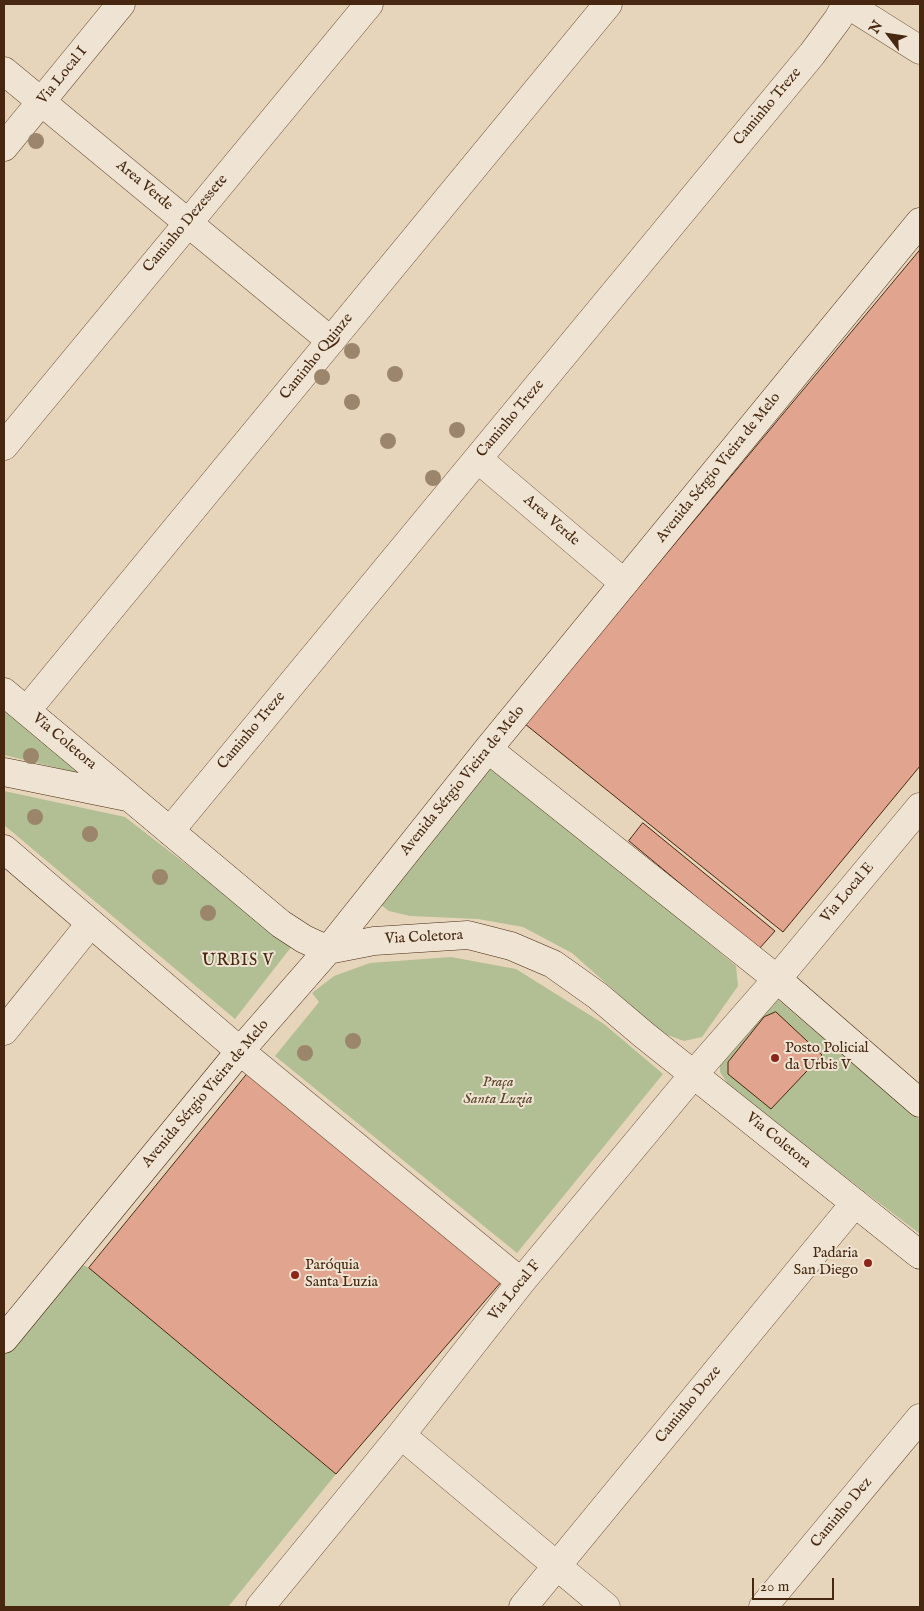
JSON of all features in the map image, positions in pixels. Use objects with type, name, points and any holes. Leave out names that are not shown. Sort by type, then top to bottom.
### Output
[{"type":"street","name":"Via Local I","points":[[4,147],[121,4]]},
{"type":"street","name":"Caminho Dezessete","points":[[4,446],[370,4]]},
{"type":"street","name":"Caminho Quinze","points":[[27,710],[608,4]]},
{"type":"street","points":[[846,4],[920,50]]},
{"type":"street","name":"Caminho Treze","points":[[170,831],[812,54],[838,19],[846,4]]},
{"type":"street","name":"Area Verde","points":[[4,71],[331,341]]},
{"type":"street","name":"Avenida Sérgio Vieira de Melo","points":[[4,1339],[240,1051],[328,950],[488,749],[920,222]]},
{"type":"street","name":"Area Verde","points":[[478,458],[624,583]]},
{"type":"street","name":"Via Coletora","points":[[4,692],[281,924],[304,939],[328,950],[374,941],[468,935],[511,946],[554,964],[598,996],[920,1255]]},
{"type":"street","points":[[488,749],[777,979],[920,1103]]},
{"type":"street","points":[[4,772],[130,798]]},
{"type":"street","name":"Via Local E","points":[[777,979],[920,807]]},
{"type":"street","points":[[4,849],[240,1051],[521,1282]]},
{"type":"street","points":[[4,1031],[90,924]]},
{"type":"street","name":"Via Local F","points":[[260,1607],[401,1435],[521,1282],[694,1074],[777,979]]},
{"type":"street","name":"Caminho Doze","points":[[523,1607],[855,1203]]},
{"type":"street","name":"Caminho Dez","points":[[763,1607],[920,1418]]},
{"type":"street","points":[[401,1435],[606,1607]]},
{"type":"green space","points":[[4,709],[83,774],[4,755]]},
{"type":"green space","points":[[490,769],[503,772],[736,966],[738,986],[702,1037],[684,1041],[662,1033],[572,953],[523,927],[478,919],[410,916],[389,911],[377,902],[478,771]]},
{"type":"green space","points":[[4,791],[125,817],[292,946],[235,1019],[4,825]]},
{"type":"green space","name":"Praça Santa Luzia","points":[[451,957],[516,969],[604,1024],[663,1074],[517,1253],[275,1056],[319,1002],[312,993],[334,976],[370,963]]},
{"type":"green space","points":[[778,1000],[920,1120],[920,1234],[731,1089],[720,1072],[720,1058],[763,1004]]},
{"type":"green space","points":[[77,1262],[89,1268],[336,1474],[228,1607],[4,1607],[4,1349]]},
{"type":"building","points":[[920,250],[920,766],[783,932],[525,724]]},
{"type":"building","points":[[643,823],[775,931],[759,949],[629,841]]},
{"type":"building","name":"Posto Policial da Urbis V","points":[[776,1012],[822,1055],[771,1109],[728,1074],[728,1062],[764,1017]]},
{"type":"building","name":"Paróquia Santa Luzia","points":[[248,1073],[502,1281],[336,1474],[89,1268]]},
{"type":"place","name":"Posto Policial da Urbis V","points":[[775,1058]]},
{"type":"place","name":"Padaria San Diego","points":[[868,1263]]},
{"type":"place","name":"Paróquia Santa Luzia","points":[[295,1275]]},
{"type":"district","name":"URBIS V","points":[[238,962]]}]
